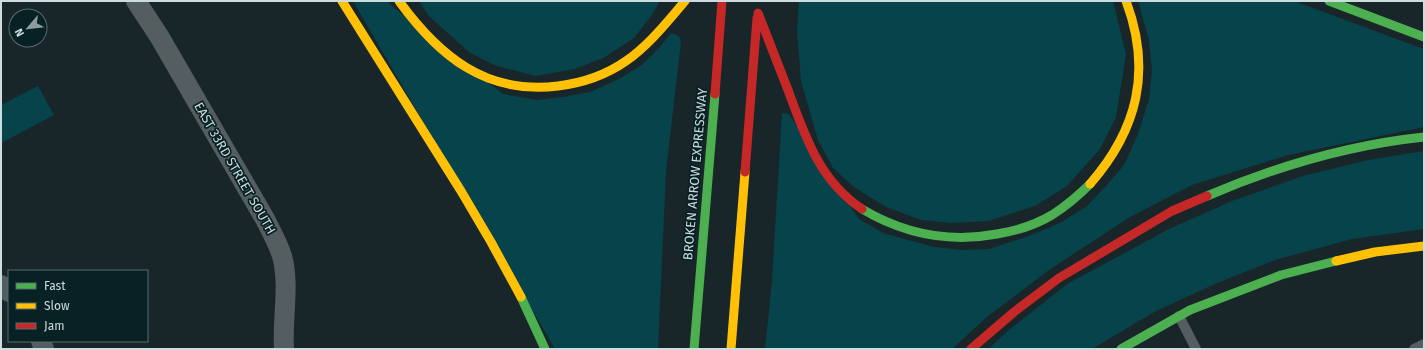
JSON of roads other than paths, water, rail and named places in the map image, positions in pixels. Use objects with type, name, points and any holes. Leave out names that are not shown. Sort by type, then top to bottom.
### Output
[{"type":"main road","points":[[342,1],[472,206],[500,256],[529,313],[544,349]]},
{"type":"main road","points":[[399,1],[430,38],[454,60],[477,74],[501,83],[527,88],[552,87],[575,83],[595,77],[615,68],[633,56],[649,42],[685,1]]},
{"type":"main road","name":"BROKEN ARROW EXPRESSWAY","points":[[694,349],[722,1]]},
{"type":"main road","points":[[731,349],[759,1]]},
{"type":"main road","points":[[758,13],[808,143],[825,174],[843,193],[864,211],[887,223],[915,233],[942,238],[965,239],[1027,227],[1052,215],[1076,197],[1097,177],[1114,153],[1126,128],[1137,97],[1139,65],[1138,40],[1126,1]]},
{"type":"main road","points":[[1330,1],[1424,37]]},
{"type":"main road","points":[[971,349],[1014,312],[1059,278],[1172,211],[1230,186],[1342,150],[1396,140],[1424,137]]},
{"type":"main road","points":[[1121,349],[1190,310],[1282,275],[1375,252],[1424,246]]},
{"type":"street","name":"EAST 33RD STREET SOUTH","points":[[136,1],[159,36],[261,212],[278,245],[282,257],[285,278],[284,349]]},
{"type":"lane","points":[[1179,316],[1196,349]]},
{"type":"lane","points":[[1414,349],[1424,344]]}]
